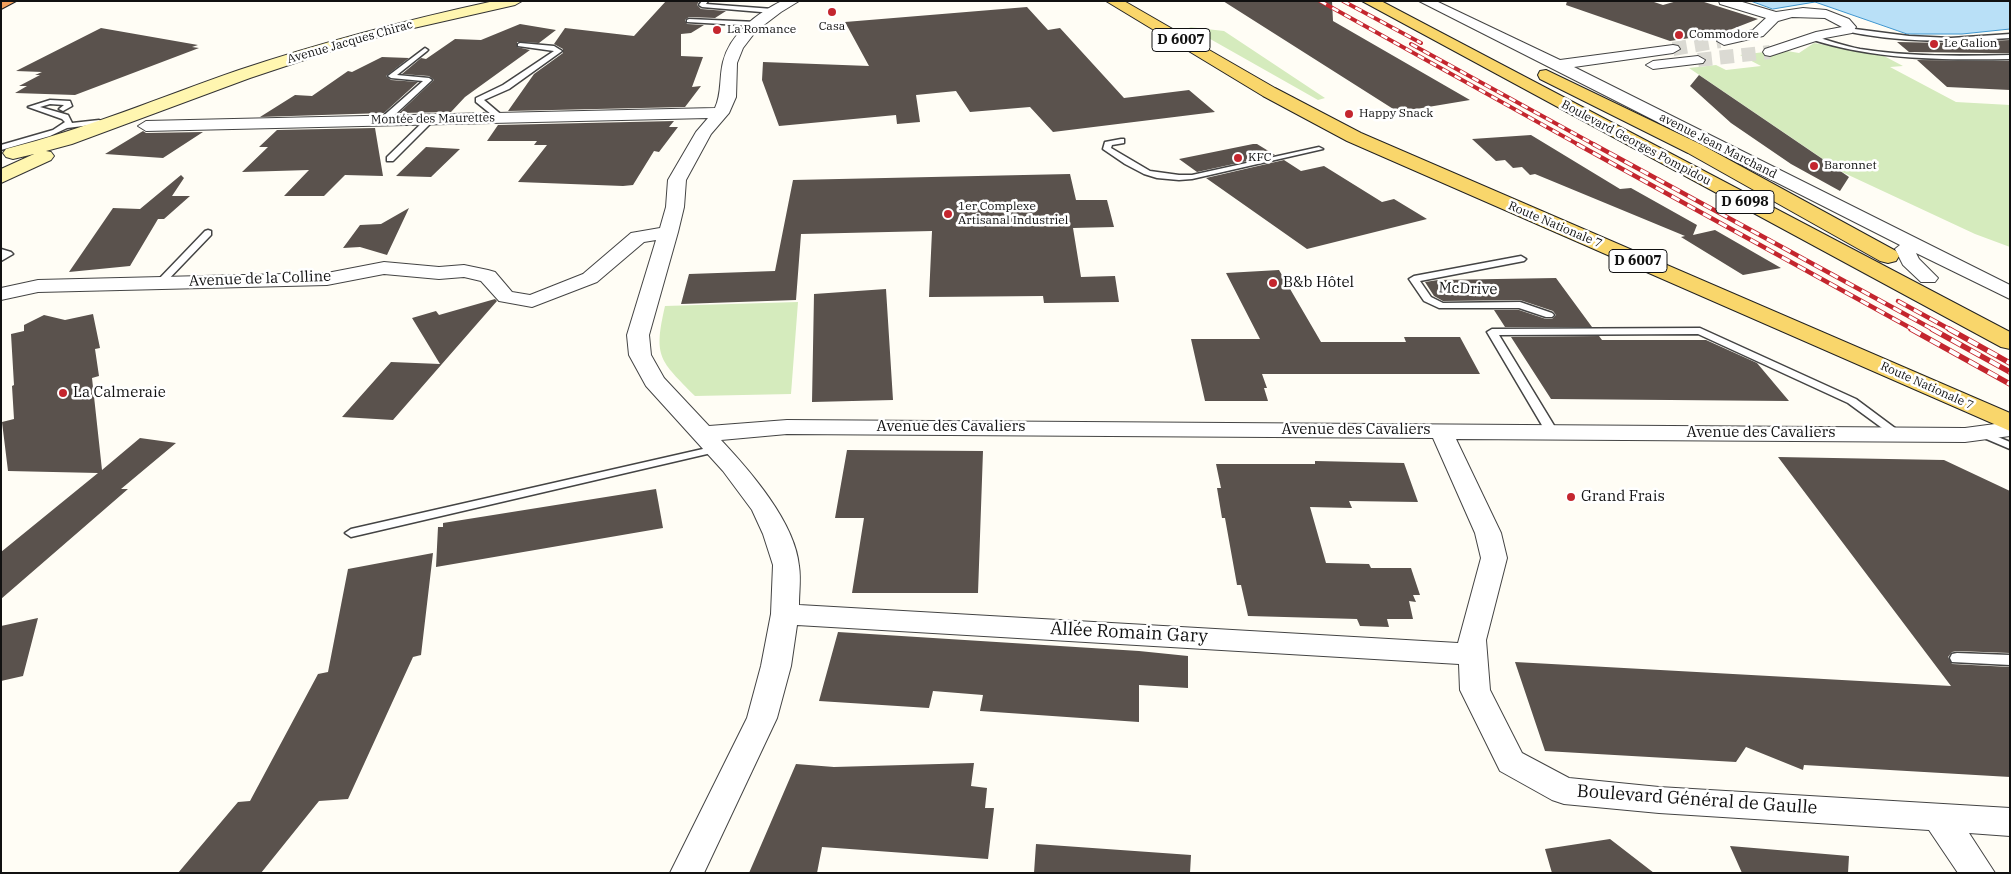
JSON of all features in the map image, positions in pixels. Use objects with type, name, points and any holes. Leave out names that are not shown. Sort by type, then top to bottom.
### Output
[{"type":"highway","points":[[1,5],[9,1]]},
{"type":"main road","name":"Avenue Jacques Chirac","points":[[9,155],[65,140],[121,118],[343,42],[412,24],[515,1]]},
{"type":"main road","name":"Route Nationale 7","points":[[1113,1],[1177,34],[1269,92],[1354,137],[2010,423]]},
{"type":"main road","name":"Boulevard Georges Pompidou","points":[[1369,1],[2010,342]]},
{"type":"main road","name":"Boulevard Georges Pompidou","points":[[1400,1],[1508,56],[1555,71],[2010,323]]},
{"type":"main road","points":[[1482,60],[1510,69],[1555,71]]},
{"type":"main road","name":"Avenue Jacques Chirac","points":[[9,155],[147,115],[188,95]]},
{"type":"main road","points":[[1,176],[9,155]]},
{"type":"street","points":[[687,873],[762,718],[776,666],[785,614],[786,565],[776,534],[764,508],[750,487],[654,381],[640,355],[638,336],[669,232],[675,207],[677,180],[704,132],[720,113],[728,97],[730,63],[736,46],[757,24],[774,11],[793,1]]},
{"type":"street","name":"avenue Jean Marchand","points":[[1425,1],[1555,71],[1578,75],[2010,293]]},
{"type":"street","points":[[1725,1],[1776,16],[1798,12],[1820,14],[1847,22],[1849,27],[1847,30],[1812,38],[1800,44],[1770,52]]},
{"type":"street","points":[[1724,41],[1762,31],[1776,16]]},
{"type":"street","points":[[1555,71],[1673,49]]},
{"type":"street","points":[[1578,75],[1698,60]]},
{"type":"street","name":"Montée des Maurettes","points":[[146,126],[720,113]]},
{"type":"street","name":"Avenue de la Colline","points":[[1,294],[38,286],[327,279],[384,268],[439,273],[464,271],[488,276],[506,297],[532,301],[590,278],[638,237],[669,232]]},
{"type":"street","points":[[1915,246],[1905,249],[1910,261],[1928,278]]},
{"type":"street","name":"Avenue des Cavaliers","points":[[710,441],[787,426],[1445,441],[1552,432],[1965,435],[2010,428]]},
{"type":"street","name":"Boulevard Général de Gaulle","points":[[1445,441],[1488,533],[1494,558],[1472,640],[1472,654],[1475,690],[1511,762],[1564,791],[1659,800],[2010,822]]},
{"type":"street","name":"Allée Romain Gary","points":[[785,614],[1472,654]]},
{"type":"street","points":[[1938,817],[1978,873]]},
{"type":"lane","points":[[705,1],[702,5],[774,11]]},
{"type":"lane","points":[[689,21],[757,24]]},
{"type":"lane","points":[[1847,30],[1910,38],[1951,40],[2010,36]]},
{"type":"lane","points":[[1812,38],[1835,45],[1884,53],[2010,57]]},
{"type":"lane","points":[[500,117],[479,100],[506,87],[559,51],[554,48],[520,45]]},
{"type":"lane","points":[[384,120],[429,80],[391,76],[425,50]]},
{"type":"lane","points":[[63,109],[68,106],[67,103],[50,102],[32,107],[65,117],[69,122],[67,126]]},
{"type":"lane","points":[[9,155],[18,141],[49,134],[67,126],[83,126],[121,118]]},
{"type":"lane","points":[[390,158],[431,119]]},
{"type":"lane","points":[[1121,141],[1108,144],[1107,149],[1131,166],[1152,175],[1171,180],[1319,149]]},
{"type":"lane","points":[[160,283],[208,233]]},
{"type":"lane","points":[[1,252],[8,254],[1,258]]},
{"type":"lane","name":"McDrive","points":[[1521,259],[1414,278],[1426,300],[1432,304],[1442,306],[1520,305],[1549,315]]},
{"type":"lane","points":[[1552,432],[1492,332],[1700,331],[1852,401],[1897,434]]},
{"type":"lane","points":[[1981,433],[2010,446]]},
{"type":"lane","points":[[351,533],[710,441]]},
{"type":"lane","points":[[1957,658],[2010,660]]},
{"type":"green space","points":[[1189,27],[1224,31],[1325,98],[1318,100]]},
{"type":"green space","points":[[1814,43],[1884,56],[1903,66],[1890,67],[1956,102],[2010,105],[2010,247],[1975,234],[1842,172],[1689,68],[1716,65],[1726,70],[1761,66],[1740,55],[1781,50],[1799,53]]},
{"type":"green space","points":[[798,302],[791,394],[695,396],[674,374],[662,357],[660,337],[665,306]]},
{"type":"water","points":[[1751,1],[2010,1],[2010,29],[1962,34],[1907,34],[1815,2],[1773,9]]},
{"type":"building","points":[[666,1],[699,1],[697,5],[701,9],[726,11],[715,18],[689,17],[685,20],[687,24],[704,25],[691,33],[681,34],[681,56],[703,57],[692,87],[701,86],[685,107],[508,111],[534,74],[563,53],[563,49],[554,44],[565,28],[634,36]]},
{"type":"building","points":[[1223,1],[1332,1],[1333,21],[1470,100],[1398,112]]},
{"type":"building","name":"Commodore","points":[[1567,1],[1651,1],[1663,5],[1677,1],[1701,1],[1758,19],[1722,33],[1670,41],[1566,5]]},
{"type":"building","points":[[1027,7],[1048,30],[1060,28],[1124,98],[1189,90],[1215,112],[1053,132],[1030,107],[970,112],[956,91],[916,95],[920,122],[897,124],[896,115],[779,126],[762,80],[763,62],[869,66],[845,22]]},
{"type":"building","points":[[520,24],[556,30],[539,43],[517,42],[517,47],[530,50],[465,97],[451,112],[399,113],[434,80],[429,76],[402,74],[421,58],[426,59],[455,39],[481,40]]},
{"type":"building","points":[[101,28],[198,45],[192,47],[199,48],[75,95],[15,93],[27,86],[19,86],[40,75],[35,75],[42,72],[16,71]]},
{"type":"building","name":"Le Galion","points":[[2010,40],[2010,53],[1909,52],[1897,42],[1948,43]]},
{"type":"building","points":[[382,57],[409,58],[386,76],[391,80],[418,82],[384,113],[260,117],[295,95],[312,96],[348,71],[352,72]]},
{"type":"building","points":[[1917,60],[2010,61],[2010,90],[1947,87]]},
{"type":"building","points":[[1699,75],[1849,177],[1840,191],[1791,164],[1731,123],[1690,86]]},
{"type":"building","points":[[674,121],[669,127],[678,127],[659,152],[654,151],[633,185],[518,182],[547,145],[534,145],[537,141],[487,141],[498,125]]},
{"type":"building","points":[[375,128],[383,176],[345,175],[324,196],[284,196],[309,170],[242,172],[268,147],[259,147],[277,130]]},
{"type":"building","points":[[143,131],[146,133],[203,132],[163,158],[105,154]]},
{"type":"building","points":[[1531,135],[1620,189],[1631,188],[1697,225],[1693,235],[1715,230],[1781,268],[1743,275],[1681,237],[1685,236],[1535,174],[1530,175],[1522,167],[1513,168],[1505,160],[1496,161],[1472,139]]},
{"type":"building","points":[[1257,144],[1275,155],[1197,172],[1179,159]]},
{"type":"building","points":[[426,147],[460,149],[431,177],[396,176]]},
{"type":"building","points":[[1284,160],[1301,171],[1324,166],[1382,202],[1394,199],[1427,219],[1307,249],[1206,178]]},
{"type":"building","points":[[1070,174],[1076,200],[1107,200],[1114,227],[1073,228],[1081,277],[1115,276],[1119,302],[1044,303],[1043,296],[929,297],[932,231],[801,234],[796,300],[681,304],[689,274],[775,271],[793,180]]},
{"type":"building","points":[[181,175],[184,178],[172,196],[190,196],[164,219],[158,219],[130,266],[69,272],[113,208],[140,209]]},
{"type":"building","points":[[409,208],[387,255],[360,247],[343,248],[360,225],[381,224]]},
{"type":"building","points":[[1279,270],[1321,342],[1406,342],[1404,337],[1460,337],[1480,374],[1262,374],[1267,388],[1264,388],[1268,401],[1205,401],[1191,339],[1260,339],[1226,273]]},
{"type":"building","points":[[1556,278],[1592,327],[1505,327],[1494,310],[1519,310],[1546,319],[1552,319],[1556,315],[1553,311],[1520,300],[1443,301],[1434,296],[1425,282],[1438,280]]},
{"type":"building","points":[[886,289],[893,400],[812,402],[814,294]]},
{"type":"building","points":[[495,299],[497,301],[393,420],[342,417],[391,362],[440,364],[412,318],[436,311],[439,315]]},
{"type":"building","points":[[93,314],[100,348],[95,349],[99,376],[92,378],[102,470],[140,438],[176,443],[121,489],[128,489],[1,599],[1,552],[98,473],[8,471],[2,422],[14,419],[11,334],[24,331],[24,325],[44,315],[65,320]]},
{"type":"building","points":[[1599,336],[1602,340],[1706,340],[1757,363],[1789,401],[1551,399],[1511,337]]},
{"type":"building","points":[[847,450],[983,451],[978,593],[852,593],[864,518],[835,518]]},
{"type":"building","points":[[1778,457],[1944,460],[2010,491],[2010,653],[1957,651],[1952,652],[1948,657],[1952,664],[2010,667],[2010,777],[1804,765],[1803,770],[1746,747],[1736,762],[1545,751],[1515,662],[1951,686]]},
{"type":"building","points":[[1315,461],[1404,463],[1418,502],[1349,501],[1352,508],[1310,507],[1326,563],[1369,564],[1371,568],[1411,568],[1420,595],[1413,595],[1416,602],[1409,601],[1413,619],[1387,619],[1389,627],[1360,626],[1357,619],[1248,616],[1241,585],[1237,585],[1225,518],[1222,518],[1217,488],[1221,488],[1216,464],[1315,464]]},
{"type":"building","points":[[656,489],[663,528],[436,567],[438,527],[443,527],[443,523]]},
{"type":"building","points":[[433,553],[421,655],[413,657],[348,799],[319,801],[261,873],[178,873],[238,802],[250,801],[318,674],[328,672],[348,569]]},
{"type":"building","points":[[38,618],[23,676],[1,681],[1,626]]},
{"type":"building","points":[[838,632],[1139,651],[1188,656],[1188,688],[1139,685],[1139,722],[980,711],[983,695],[933,691],[929,708],[819,701]]},
{"type":"building","points":[[974,763],[971,786],[987,788],[985,808],[994,808],[988,859],[822,847],[817,873],[749,873],[796,764],[834,767]]},
{"type":"building","points":[[1610,839],[1654,873],[1552,873],[1545,849]]},
{"type":"building","points":[[1036,844],[1191,855],[1190,873],[1034,873]]},
{"type":"building","points":[[1730,846],[1849,856],[1848,873],[1742,873]]},
{"type":"tunnel","points":[[1673,49],[1720,41]]},
{"type":"tunnel","points":[[1698,60],[1770,52]]},
{"type":"railway","points":[[1320,1],[1579,145]]},
{"type":"railway","points":[[1343,1],[1421,43]]},
{"type":"railway","points":[[1411,44],[1595,145]]},
{"type":"railway","points":[[1577,144],[1914,330]]},
{"type":"railway","points":[[1593,144],[1934,330]]},
{"type":"railway","points":[[1898,301],[1951,330]]},
{"type":"railway","points":[[1911,329],[2010,384]]},
{"type":"railway","points":[[1932,329],[2010,372]]},
{"type":"railway","points":[[1949,329],[2010,363]]},
{"type":"place","name":"Casa","points":[[832,12]]},
{"type":"place","name":"La Romance","points":[[717,30]]},
{"type":"place","name":"Commodore","points":[[1679,35]]},
{"type":"place","name":"Le Galion","points":[[1934,44]]},
{"type":"place","name":"Happy Snack","points":[[1349,114]]},
{"type":"place","name":"KFC","points":[[1238,158]]},
{"type":"place","name":"Baronnet","points":[[1814,166]]},
{"type":"place","name":"1er Complexe Artisanal Industriel","points":[[948,214]]},
{"type":"place","name":"B&b Hôtel","points":[[1273,283]]},
{"type":"place","name":"La Calmeraie","points":[[63,393]]},
{"type":"place","name":"Grand Frais","points":[[1571,497]]}]
